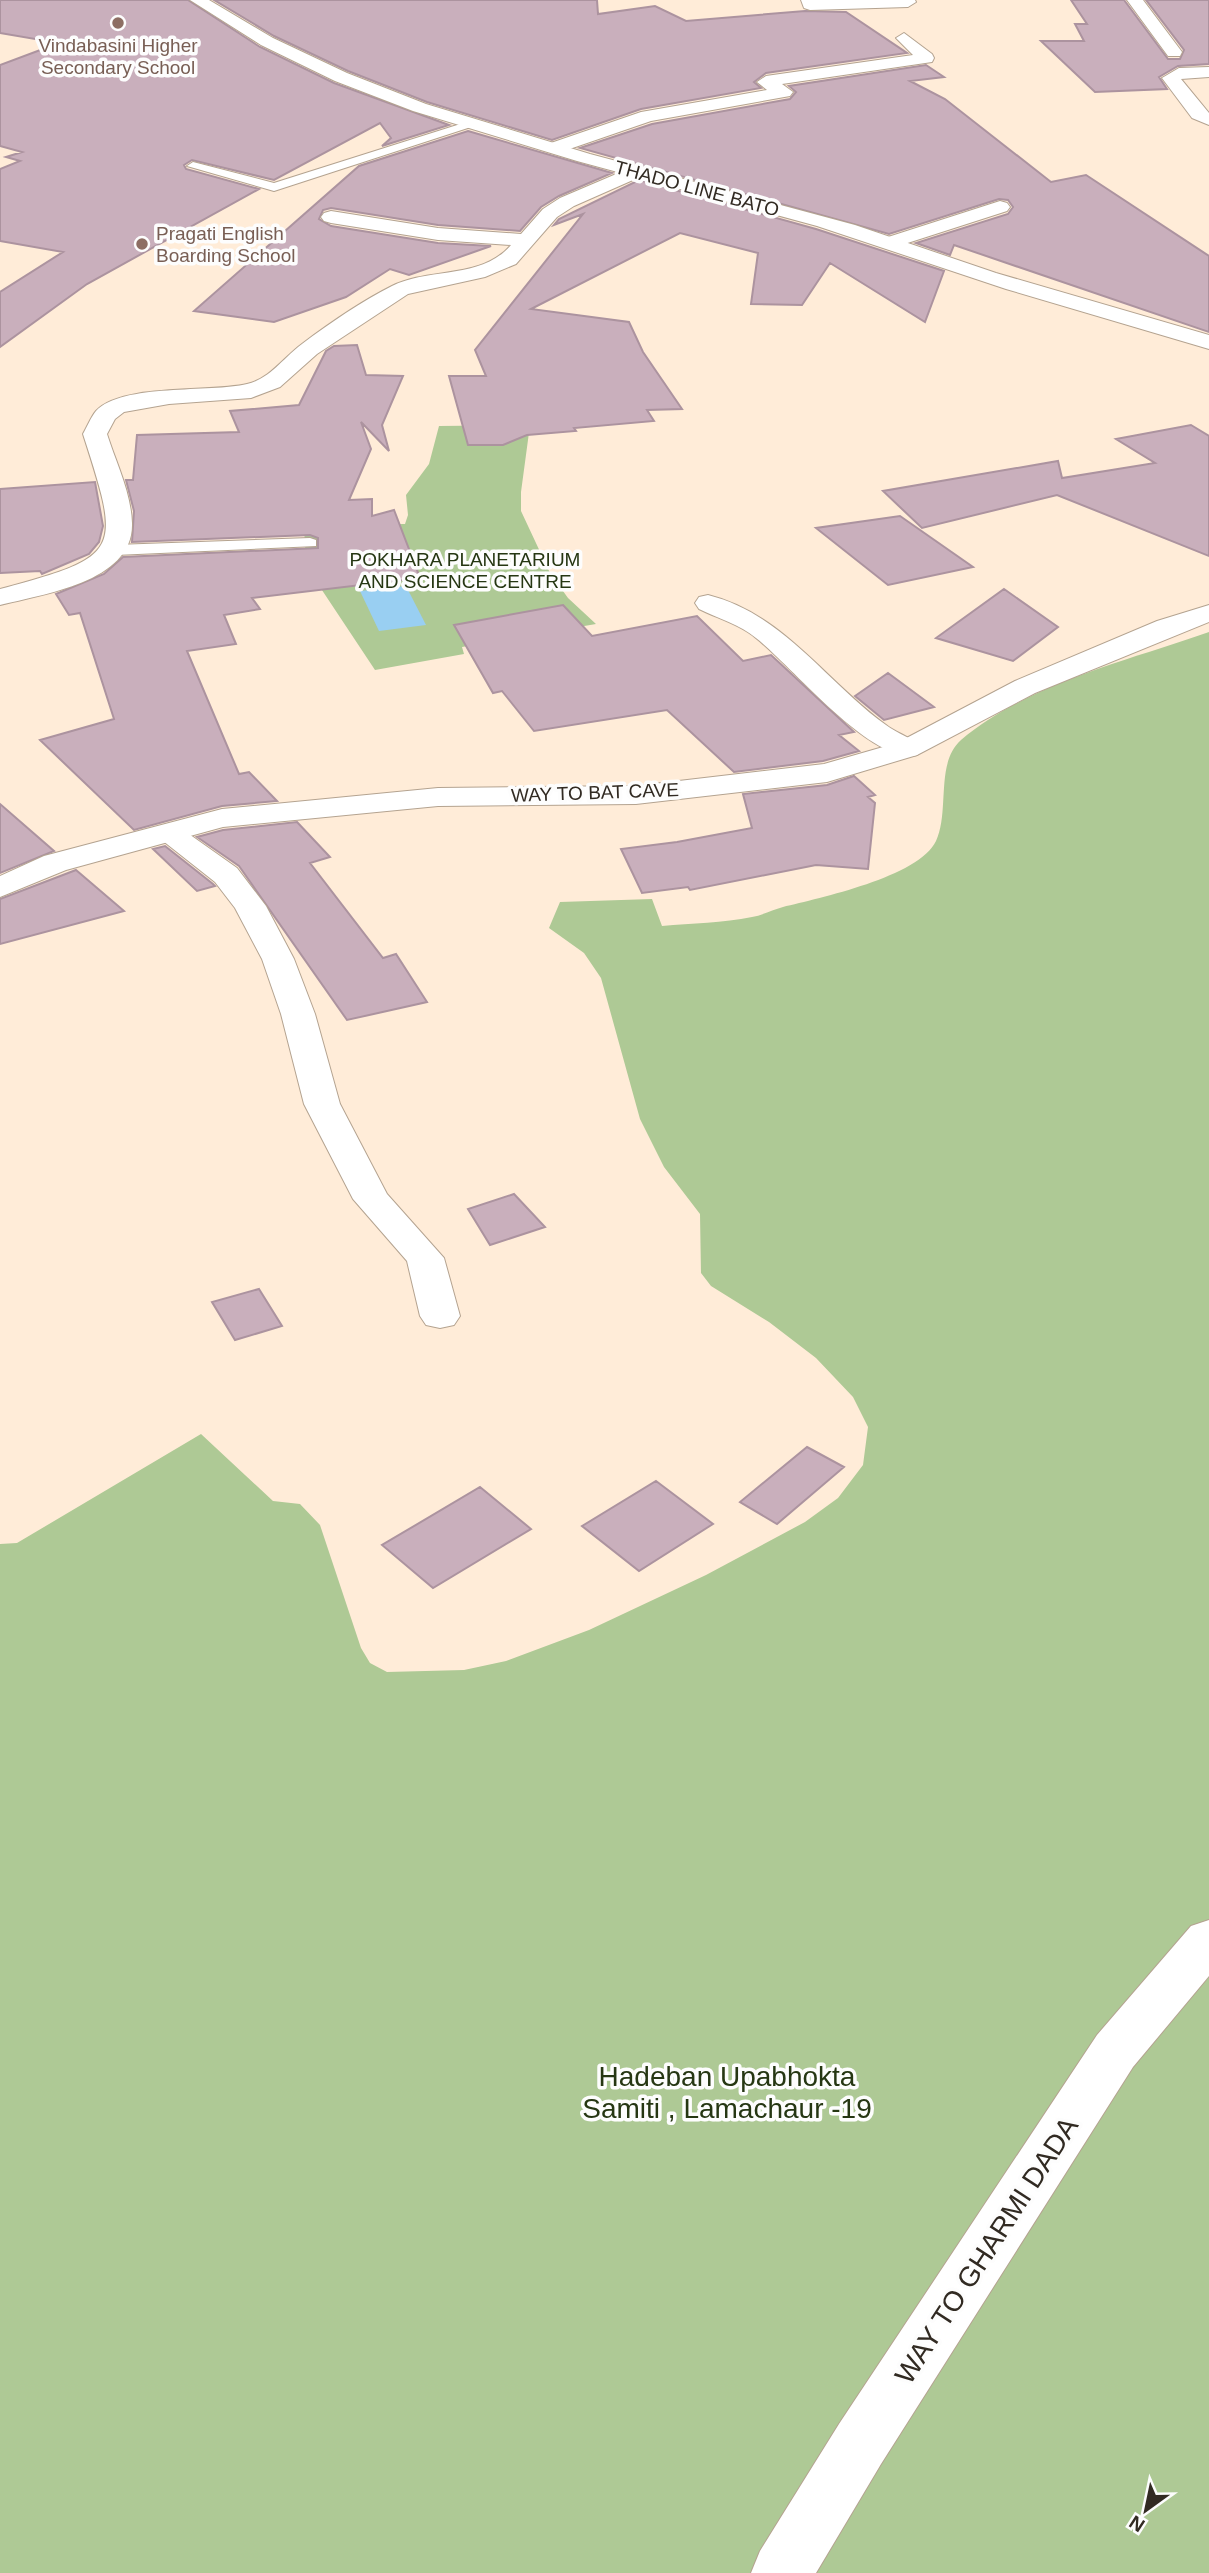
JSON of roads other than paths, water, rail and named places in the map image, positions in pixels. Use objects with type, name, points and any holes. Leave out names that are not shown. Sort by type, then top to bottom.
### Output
[{"type":"street","name":"THADO LINE BATO","points":[[198,0],[267,42],[382,92],[473,123],[635,172],[892,243],[1010,284],[1209,342]]},
{"type":"street","points":[[809,0],[810,5],[908,2]]},
{"type":"street","points":[[1135,0],[1174,52]]},
{"type":"street","points":[[555,148],[647,117],[784,92],[766,82],[772,80],[926,58],[904,38]]},
{"type":"street","points":[[1209,72],[1179,73],[1171,78],[1198,114],[1209,120]]},
{"type":"street","points":[[0,597],[77,575],[104,563],[115,550],[119,534],[116,506],[94,435],[105,415],[117,405],[169,397],[251,391],[272,382],[309,349],[401,289],[495,267],[509,261],[550,213],[567,202],[635,172]]},
{"type":"street","points":[[892,243],[1000,207]]},
{"type":"street","points":[[331,217],[438,234],[526,240]]},
{"type":"street","points":[[708,603],[764,630],[876,732],[907,749]]},
{"type":"street","name":"WAY TO BAT CAVE","points":[[0,888],[55,863],[222,818],[438,797],[636,795],[814,775],[907,749],[1025,687],[1167,627],[1209,613]]},
{"type":"street","points":[[167,833],[226,875],[250,906],[278,959],[298,1014],[322,1104],[371,1199],[425,1258],[440,1316]]},
{"type":"street","name":"WAY TO GHARMI DADA","points":[[782,2573],[860,2444],[1115,2051],[1209,1940]]},
{"type":"lane","points":[[193,166],[274,187],[473,123]]},
{"type":"lane","points":[[115,550],[310,543]]},
{"type":"water","points":[[406,586],[426,625],[379,631],[360,591]]},
{"type":"place","name":"Vindabasini Higher Secondary School","points":[[118,23]]},
{"type":"place","name":"Pragati English Boarding School","points":[[142,244]]},
{"type":"park label","name":"POKHARA PLANETARIUM AND SCIENCE CENTRE","points":[[465,570]]},
{"type":"park label","name":"Hadeban Upabhokta Samiti , Lamachaur -19","points":[[727,2092]]}]
